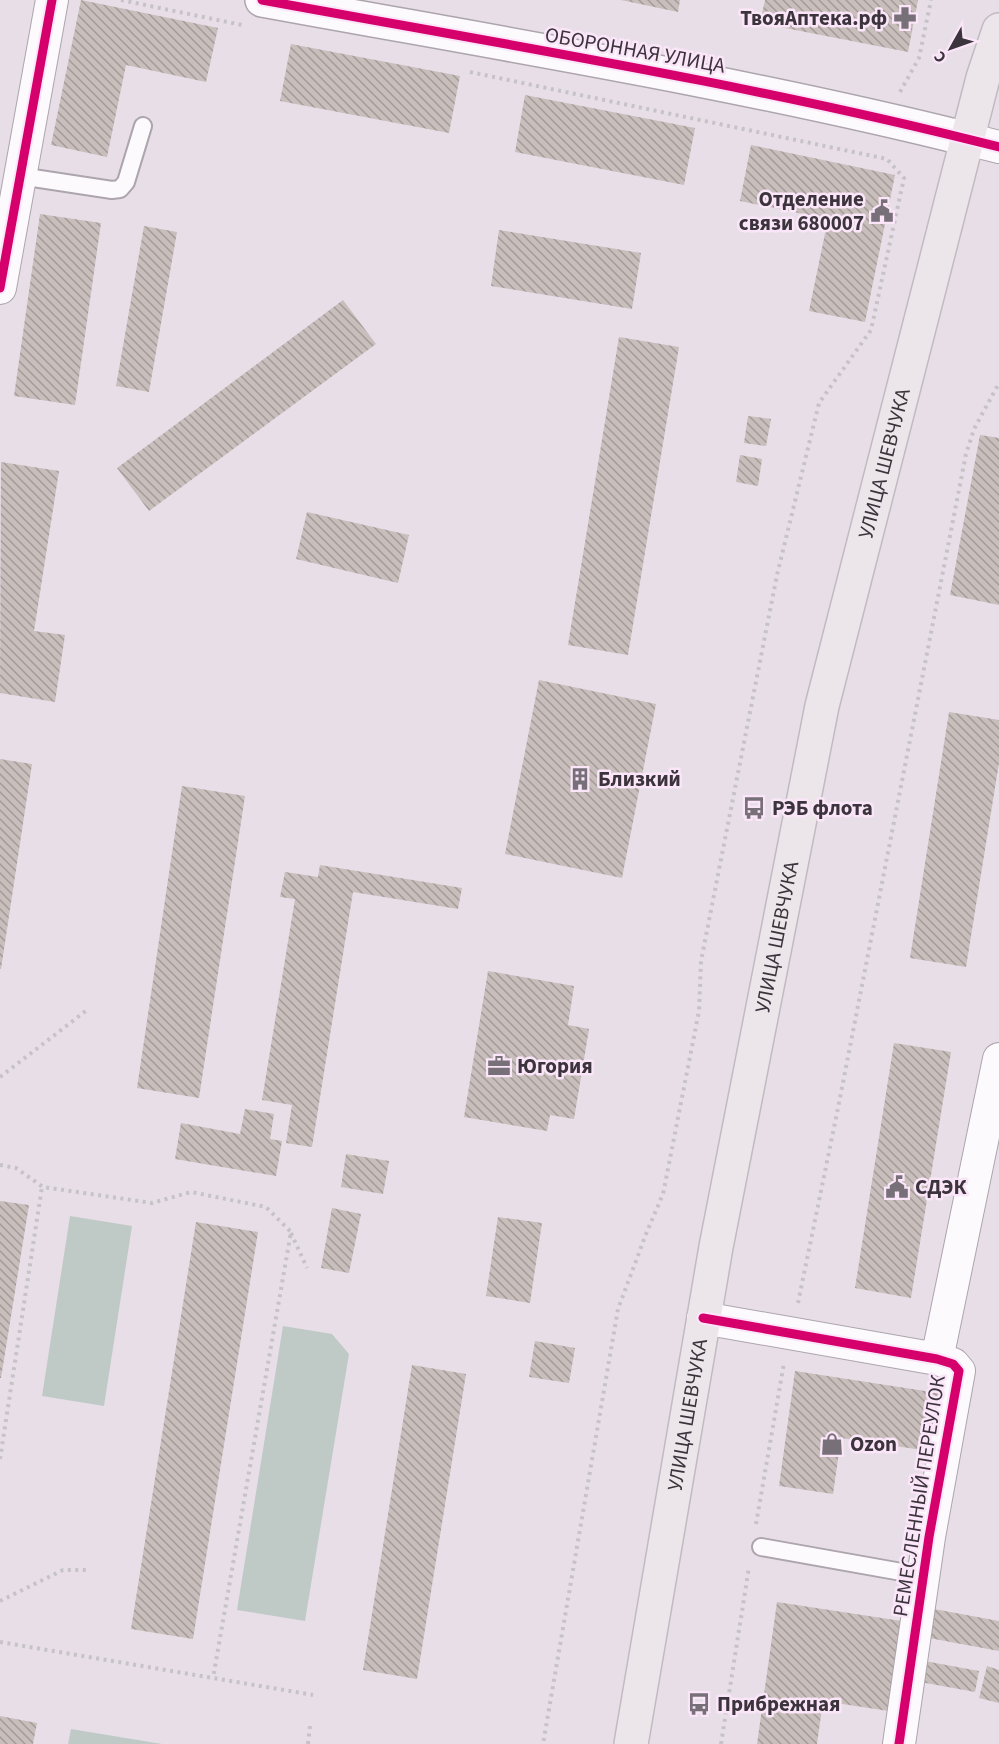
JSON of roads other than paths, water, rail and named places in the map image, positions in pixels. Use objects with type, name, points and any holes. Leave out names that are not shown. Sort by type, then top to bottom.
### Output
[{"type":"main road","name":"УЛИЦА ШЕВЧУКА","points":[[631,1744],[703,1318],[822,706],[967,139],[983,78],[999,30]]},
{"type":"street","points":[[0,288],[52,0]]},
{"type":"street","name":"ОБОРОННАЯ УЛИЦА","points":[[256,13],[736,87],[895,121],[999,147]]},
{"type":"street","name":"РЕМЕСЛЕННЫЙ ПЕРЕУЛОК","points":[[937,1359],[999,1059]]},
{"type":"street","name":"РЕМЕСЛЕННЫЙ ПЕРЕУЛОК","points":[[703,1318],[937,1359],[953,1364],[959,1371],[924,1576],[899,1744]]},
{"type":"lane","points":[[20,176],[112,190],[120,189],[126,182],[143,126]]},
{"type":"lane","points":[[756,1554],[924,1576]]},
{"type":"place","name":"ТвояАптека.рф","points":[[905,18]]},
{"type":"place","name":"Отделение связи 680007","points":[[882,211]]},
{"type":"place","name":"Близкий","points":[[580,779]]},
{"type":"place","name":"РЭБ флота","points":[[754,808]]},
{"type":"place","name":"Югория","points":[[499,1066]]},
{"type":"place","name":"СДЭК","points":[[897,1187]]},
{"type":"place","name":"Ozon","points":[[832,1444]]},
{"type":"place","name":"Прибрежная","points":[[699,1704]]}]
